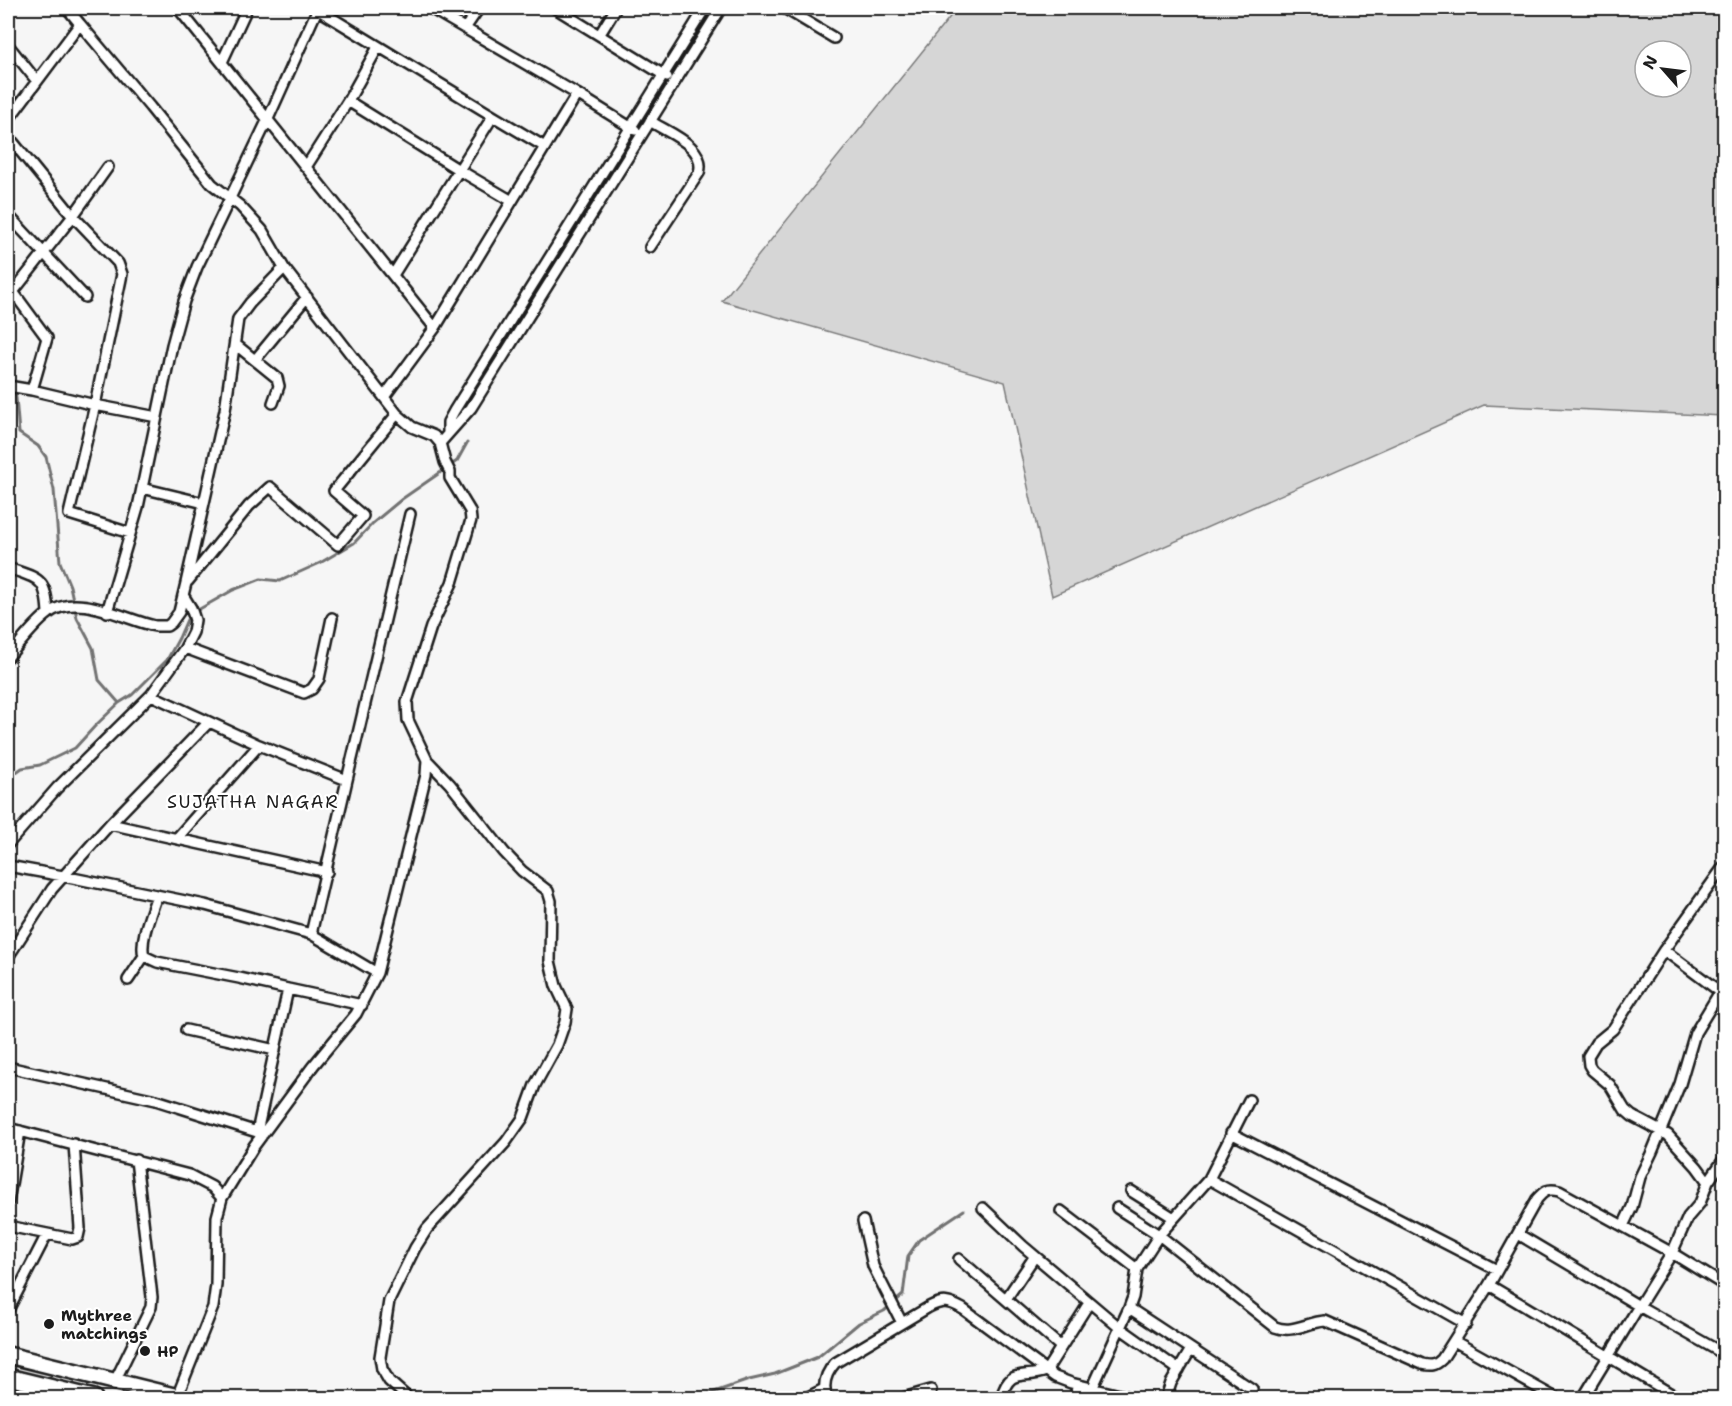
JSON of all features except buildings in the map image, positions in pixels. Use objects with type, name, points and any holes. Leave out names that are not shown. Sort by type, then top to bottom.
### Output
[{"type":"main road","points":[[8,1354],[179,1398]]},
{"type":"main road","points":[[8,1364],[146,1398]]},
{"type":"main road","points":[[8,1377],[94,1398]]},
{"type":"street","points":[[67,8],[158,115],[212,184],[240,206],[262,230],[284,268],[397,414],[412,427],[434,436],[440,443],[450,478],[470,511],[470,524],[452,583],[431,627],[407,702],[408,720],[428,760],[504,852],[522,871],[548,891],[551,901],[550,961],[556,986],[567,1009],[557,1045],[535,1085],[523,1118],[506,1142],[427,1229],[389,1301],[380,1357],[382,1369],[389,1381],[408,1398]]},
{"type":"street","points":[[178,8],[435,328]]},
{"type":"street","points":[[222,62],[247,8]]},
{"type":"street","points":[[107,612],[142,488],[184,301],[197,267],[231,199],[318,8],[378,47],[545,147]]},
{"type":"street","points":[[430,8],[466,27],[642,135]]},
{"type":"street","points":[[466,27],[479,8]]},
{"type":"street","points":[[555,8],[674,81]]},
{"type":"street","points":[[600,34],[616,8]]},
{"type":"street","points":[[448,434],[448,422],[453,411],[705,8]]},
{"type":"street","points":[[440,443],[471,408],[721,8]]},
{"type":"street","points":[[784,8],[834,38]]},
{"type":"street","points":[[8,120],[36,80],[81,24]]},
{"type":"street","points":[[8,45],[36,80]]},
{"type":"street","points":[[306,167],[378,47]]},
{"type":"street","points":[[384,397],[435,328],[577,94]]},
{"type":"street","points":[[348,100],[512,201]]},
{"type":"street","points":[[393,275],[493,116]]},
{"type":"street","points":[[650,121],[693,148],[699,155],[701,168],[650,247]]},
{"type":"street","points":[[8,136],[73,216],[118,263],[122,274],[95,405],[69,514],[130,533]]},
{"type":"street","points":[[32,390],[47,338],[10,289],[43,254],[108,167]]},
{"type":"street","points":[[8,215],[85,297]]},
{"type":"street","points":[[8,657],[48,613],[64,606],[77,604],[139,623],[162,627],[176,618],[225,410],[236,326],[242,313],[284,268]]},
{"type":"street","points":[[255,360],[307,297]]},
{"type":"street","points":[[235,344],[275,374],[279,382],[279,390],[273,403]]},
{"type":"street","points":[[8,386],[157,417]]},
{"type":"street","points":[[186,583],[249,506],[270,487],[338,544],[363,516],[334,491],[397,414]]},
{"type":"street","points":[[142,488],[204,503]]},
{"type":"street","points":[[311,934],[410,514]]},
{"type":"street","points":[[8,568],[42,582],[46,590],[48,613]]},
{"type":"street","points":[[8,844],[57,788],[151,695],[185,648],[193,632],[195,620],[183,595]]},
{"type":"street","points":[[185,648],[304,693],[312,689],[319,679],[332,618]]},
{"type":"street","points":[[151,695],[259,745],[347,780]]},
{"type":"street","points":[[8,957],[38,908],[63,876],[208,722]]},
{"type":"street","points":[[177,838],[259,745]]},
{"type":"street","points":[[179,1398],[213,1307],[216,1285],[217,1217],[222,1198],[260,1133],[362,1005],[377,973],[428,760]]},
{"type":"street","points":[[110,824],[327,872]]},
{"type":"street","points":[[8,866],[205,905],[311,934],[377,973]]},
{"type":"street","points":[[1708,1182],[1675,1142],[1625,1110],[1610,1085],[1592,1070],[1588,1056],[1596,1043],[1613,1029],[1664,950],[1725,866]]},
{"type":"street","points":[[157,895],[143,940],[144,956],[156,962],[362,1005]]},
{"type":"street","points":[[1623,1226],[1632,1207],[1640,1177],[1680,1084],[1695,1033],[1723,991],[1664,950]]},
{"type":"street","points":[[128,980],[144,956]]},
{"type":"street","points":[[260,1133],[288,989]]},
{"type":"street","points":[[186,1030],[275,1050]]},
{"type":"street","points":[[8,1067],[156,1100],[260,1133]]},
{"type":"street","points":[[1092,1389],[1129,1308],[1137,1269],[1159,1235],[1209,1179],[1249,1100]]},
{"type":"street","points":[[8,1128],[189,1175],[212,1187],[222,1198]]},
{"type":"street","points":[[8,1202],[20,1131]]},
{"type":"street","points":[[1232,1133],[1497,1270]]},
{"type":"street","points":[[8,1226],[72,1239],[77,1238],[80,1232],[74,1144]]},
{"type":"street","points":[[1583,1398],[1671,1253],[1688,1217],[1704,1195],[1708,1182],[1725,1159]]},
{"type":"street","points":[[115,1381],[151,1306],[152,1297],[136,1161]]},
{"type":"street","points":[[1209,1179],[1466,1324]]},
{"type":"street","points":[[1117,1208],[1159,1235],[1275,1327],[1290,1330],[1316,1321],[1325,1321],[1430,1366],[1442,1359],[1466,1324],[1537,1199],[1544,1191],[1551,1188],[1623,1226],[1725,1285]]},
{"type":"street","points":[[1131,1191],[1174,1218]]},
{"type":"street","points":[[983,1208],[1089,1303],[1179,1370]]},
{"type":"street","points":[[1060,1211],[1137,1269]]},
{"type":"street","points":[[863,1221],[873,1266],[902,1323]]},
{"type":"street","points":[[8,1310],[47,1234]]},
{"type":"street","points":[[1518,1234],[1725,1354]]},
{"type":"street","points":[[1006,1299],[1035,1256]]},
{"type":"street","points":[[959,1259],[1061,1347]]},
{"type":"street","points":[[1489,1286],[1678,1398]]},
{"type":"street","points":[[806,1398],[825,1394],[825,1378],[835,1363],[939,1302],[951,1302],[1046,1371],[1077,1385],[1132,1398]]},
{"type":"street","points":[[1001,1398],[1005,1387],[1014,1376],[1046,1371],[1089,1303]]},
{"type":"street","points":[[1129,1308],[1252,1389]]},
{"type":"street","points":[[1454,1341],[1556,1398]]},
{"type":"street","points":[[1166,1398],[1171,1383],[1191,1349]]},
{"type":"street","points":[[1074,1398],[1077,1385]]},
{"type":"street","points":[[903,1398],[931,1390]]},
{"type":"shaded area","points":[[957,8],[1724,8],[1724,416],[1484,405],[1052,596],[1005,382],[722,301]]},
{"type":"waterway","points":[[8,364],[16,398],[19,433],[38,446],[46,457],[54,490],[60,562],[70,586],[77,618],[93,648],[99,680],[119,703]]},
{"type":"waterway","points":[[8,778],[22,768],[40,765],[75,748],[96,725],[119,703],[132,695],[167,660],[189,615],[233,590],[261,579],[280,581],[320,563],[354,543],[373,523],[402,499],[457,461],[467,443]]},
{"type":"waterway","points":[[697,1398],[749,1380],[775,1374],[818,1357],[859,1323],[884,1311],[903,1295],[908,1256],[919,1240],[964,1210]]},
{"type":"place","name":"Mythree matchings","points":[[49,1324]]},
{"type":"place","name":"HP","points":[[145,1351]]},
{"type":"district","name":"SUJATHA NAGAR","points":[[253,802]]}]
